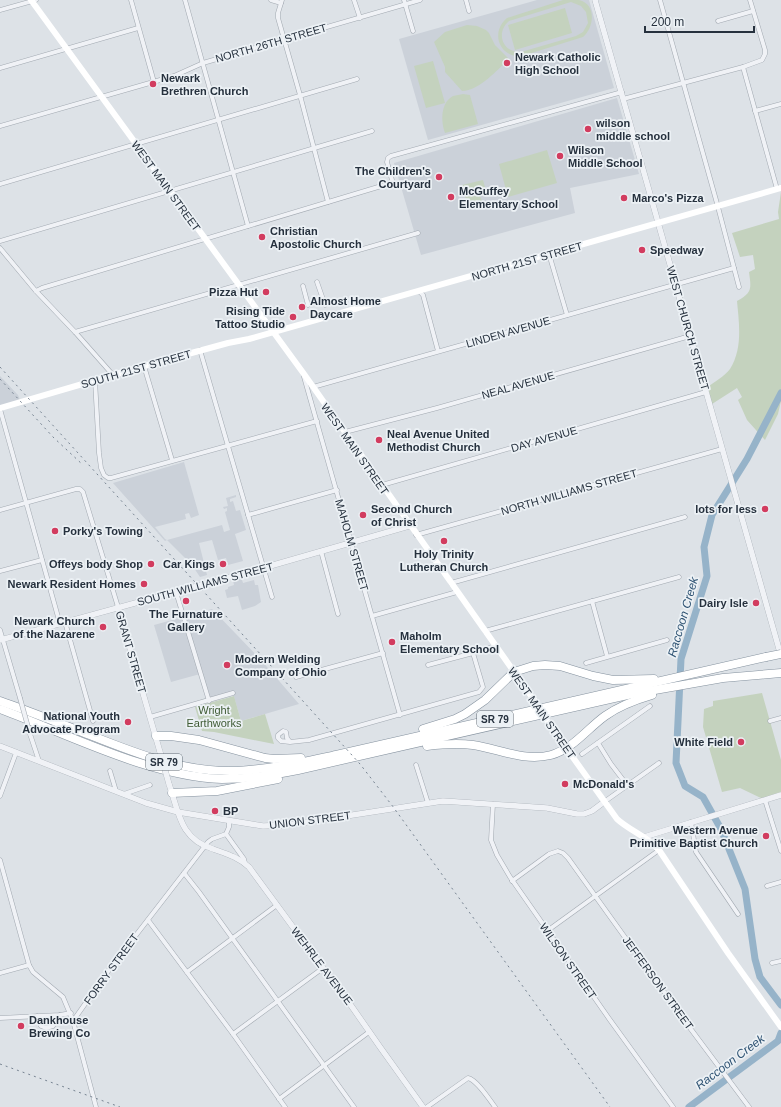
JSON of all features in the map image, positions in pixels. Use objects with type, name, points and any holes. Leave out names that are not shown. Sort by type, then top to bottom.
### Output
[{"type":"highway","points":[[403,746],[409,749],[423,746],[464,744],[482,746],[529,757],[550,755],[567,749],[614,710],[651,695],[679,677],[766,657],[781,655]]},
{"type":"highway","points":[[396,740],[407,734],[438,725],[465,714],[485,700],[514,672],[533,666],[550,665],[566,667],[606,679],[635,680],[685,688],[705,681],[777,673]]},
{"type":"highway","name":"SR 79","points":[[0,701],[161,762],[190,767],[237,771],[277,767],[336,755],[396,740],[667,684]]},
{"type":"highway","name":"SR 79","points":[[0,709],[128,759],[188,775],[223,779],[279,774],[632,694],[667,684]]},
{"type":"highway","points":[[156,736],[171,736],[199,740],[252,755],[274,759],[336,755]]},
{"type":"highway","points":[[172,794],[204,793],[229,789],[305,773],[311,767]]},
{"type":"main road","name":"WEST MAIN STREET","points":[[33,0],[66,48],[304,374],[409,526],[496,646],[604,802],[621,824],[644,837],[659,850],[781,1028]]},
{"type":"main road","name":"NORTH 21ST STREET","points":[[273,332],[779,189]]},
{"type":"main road","name":"SOUTH 21ST STREET","points":[[0,408],[200,350],[273,332]]},
{"type":"street","points":[[0,10],[33,0]]},
{"type":"street","points":[[131,0],[154,82]]},
{"type":"street","points":[[185,0],[248,226]]},
{"type":"street","points":[[271,0],[282,2],[278,13],[278,18],[283,40],[300,95],[328,202]]},
{"type":"street","points":[[354,0],[360,18]]},
{"type":"street","name":"NORTH 26TH STREET","points":[[0,126],[174,76],[203,63],[360,18],[405,2],[420,0]]},
{"type":"street","points":[[466,0],[469,11]]},
{"type":"street","name":"WEST CHURCH STREET","points":[[595,0],[781,655]]},
{"type":"street","points":[[660,0],[739,287]]},
{"type":"street","points":[[623,99],[743,67],[762,60],[765,50],[750,0]]},
{"type":"street","points":[[405,2],[413,31]]},
{"type":"street","points":[[718,21],[753,11]]},
{"type":"street","points":[[0,68],[138,28]]},
{"type":"street","points":[[743,67],[779,189]]},
{"type":"street","points":[[0,184],[357,79]]},
{"type":"street","points":[[36,292],[42,288],[388,184],[392,180],[387,162],[388,158],[622,92]]},
{"type":"street","points":[[755,111],[781,104]]},
{"type":"street","points":[[0,241],[372,131]]},
{"type":"street","points":[[75,332],[418,233]]},
{"type":"street","points":[[0,248],[36,292],[114,375]]},
{"type":"street","points":[[549,254],[567,315]]},
{"type":"street","name":"LINDEN AVENUE","points":[[312,387],[734,268]]},
{"type":"street","points":[[317,282],[325,305]]},
{"type":"street","points":[[303,286],[308,305]]},
{"type":"street","points":[[419,291],[423,295],[438,351]]},
{"type":"street","name":"NEAL AVENUE","points":[[344,432],[436,408],[690,336]]},
{"type":"street","points":[[200,350],[272,597]]},
{"type":"street","points":[[144,366],[172,460]]},
{"type":"street","name":"MAHOLM STREET","points":[[304,374],[400,715]]},
{"type":"street","points":[[95,380],[99,453],[104,475],[108,478],[317,421]]},
{"type":"street","name":"DAY AVENUE","points":[[381,485],[706,392]]},
{"type":"street","points":[[0,408],[42,560],[93,721]]},
{"type":"street","name":"NORTH WILLIAMS STREET","points":[[416,535],[722,449]]},
{"type":"street","name":"GRANT STREET","points":[[26,502],[80,488],[83,492],[178,812]]},
{"type":"street","points":[[248,515],[337,490]]},
{"type":"street","points":[[0,510],[26,502]]},
{"type":"street","points":[[451,584],[685,517]]},
{"type":"street","name":"SOUTH WILLIAMS STREET","points":[[1,640],[264,568],[409,526]]},
{"type":"street","points":[[322,551],[338,614]]},
{"type":"street","points":[[0,571],[42,560]]},
{"type":"street","points":[[485,631],[678,577]]},
{"type":"street","points":[[176,592],[208,701]]},
{"type":"street","points":[[372,616],[457,592]]},
{"type":"street","points":[[592,601],[607,656]]},
{"type":"street","points":[[0,630],[1,640],[39,762]]},
{"type":"street","points":[[586,663],[667,640]]},
{"type":"street","points":[[428,665],[496,646]]},
{"type":"street","points":[[296,677],[383,653]]},
{"type":"street","points":[[290,742],[309,740],[453,700],[482,690],[483,684],[473,653]]},
{"type":"street","points":[[150,717],[233,693]]},
{"type":"street","points":[[582,754],[650,706]]},
{"type":"street","points":[[770,721],[781,718]]},
{"type":"street","points":[[598,743],[611,764],[627,785]]},
{"type":"street","name":"UNION STREET","points":[[0,746],[146,803],[178,812],[263,826],[276,827],[452,801],[547,808],[577,814],[588,813],[604,802]]},
{"type":"street","points":[[0,796],[16,753]]},
{"type":"street","points":[[604,802],[659,763]]},
{"type":"street","points":[[416,765],[428,804]]},
{"type":"street","points":[[110,771],[116,791]]},
{"type":"street","points":[[124,794],[150,785]]},
{"type":"street","points":[[644,837],[781,795]]},
{"type":"street","points":[[765,800],[781,850]]},
{"type":"street","name":"WILSON STREET","points":[[493,804],[492,844],[496,855],[512,881],[672,1107]]},
{"type":"street","name":"WEHRLE AVENUE","points":[[178,812],[182,825],[195,841],[204,847],[234,856],[249,867],[350,1004],[423,1107]]},
{"type":"street","points":[[204,847],[212,839],[226,834],[229,827],[229,820]]},
{"type":"street","points":[[691,822],[696,852],[738,914]]},
{"type":"street","points":[[226,834],[244,859],[245,863]]},
{"type":"street","name":"FORRY STREET","points":[[73,1021],[109,970],[204,847]]},
{"type":"street","points":[[547,931],[659,850]]},
{"type":"street","name":"JEFFERSON STREET","points":[[512,881],[552,852],[558,851],[568,858],[749,1107]]},
{"type":"street","points":[[0,860],[29,965],[33,972],[63,997],[71,1013],[96,1107]]},
{"type":"street","points":[[184,873],[354,1107]]},
{"type":"street","points":[[767,886],[781,882]]},
{"type":"street","points":[[187,972],[277,905]]},
{"type":"street","points":[[148,920],[285,1107]]},
{"type":"street","points":[[772,963],[781,961]]},
{"type":"street","points":[[0,973],[29,965]]},
{"type":"street","points":[[233,1034],[322,968]]},
{"type":"street","points":[[0,1018],[60,1015],[71,1013]]},
{"type":"street","points":[[37,1016],[41,1026],[46,1028],[53,1026],[60,1015]]},
{"type":"street","points":[[279,1099],[369,1032]]},
{"type":"street","points":[[426,1107],[467,1078],[471,1078],[476,1083],[495,1107]]},
{"type":"shaded area","name":"Newark Catholic High School","points":[[537,0],[589,0],[614,88],[428,140],[399,39]]},
{"type":"shaded area","points":[[617,98],[639,174],[570,188],[575,213],[421,255],[394,163]]},
{"type":"shaded area","points":[[0,376],[18,395],[20,400],[0,406]]},
{"type":"shaded area","points":[[184,462],[199,515],[191,518],[189,513],[185,514],[186,519],[155,527],[167,540],[165,541],[113,483]]},
{"type":"shaded area","points":[[236,495],[236,497],[230,499],[230,502],[233,501],[236,511],[240,510],[246,530],[235,534],[243,561],[228,565],[226,558],[218,560],[212,540],[199,543],[207,575],[200,577],[192,565],[167,540],[222,525],[224,532],[230,530],[225,512],[227,511],[227,508],[224,509],[223,507],[228,506],[226,498]]},
{"type":"shaded area","points":[[241,577],[243,583],[254,580],[255,585],[258,585],[261,602],[255,606],[242,610],[238,596],[227,598],[225,590],[234,585],[233,580]]},
{"type":"shaded area","name":"Modern Welding Company of Ohio","points":[[212,609],[261,660],[299,704],[241,721],[233,693],[209,701],[200,674],[171,682],[154,625]]},
{"type":"green space","points":[[563,0],[579,0],[585,2],[589,6],[592,17],[590,28],[583,37],[522,56],[514,56],[508,53],[503,49],[500,43],[498,37],[499,30],[507,18]],"holes":[[[571,2],[581,6],[586,12],[588,23],[583,32],[576,36],[521,52],[510,49],[503,41],[502,31],[509,21]]]},
{"type":"green space","points":[[565,8],[572,33],[515,50],[508,25]]},
{"type":"green space","points":[[467,25],[477,26],[486,30],[495,45],[509,59],[481,84],[475,88],[462,91],[445,72],[445,67],[434,42],[445,32]]},
{"type":"green space","points":[[433,61],[445,103],[426,108],[414,66]]},
{"type":"green space","points":[[463,94],[470,95],[478,124],[445,133],[442,118],[446,103],[453,96]]},
{"type":"green space","points":[[547,150],[557,183],[508,197],[499,164]]},
{"type":"green space","points":[[483,180],[487,194],[480,196],[483,204],[463,210],[460,201],[466,200],[462,185]]},
{"type":"green space","points":[[781,192],[781,401],[778,414],[765,440],[747,420],[738,400],[742,397],[737,388],[712,404],[708,387],[728,372],[734,361],[737,353],[739,335],[737,301],[746,295],[750,289],[749,272],[755,269],[753,255],[740,257],[732,233],[779,219],[778,212]]},
{"type":"green space","name":"White Field","points":[[762,693],[781,760],[781,795],[765,800],[740,788],[722,792],[703,727],[704,709],[713,706],[713,701]]},
{"type":"green space","name":"Wright Earthworks","points":[[234,696],[241,721],[265,714],[274,744],[202,731],[195,707]]},
{"type":"waterway","name":"Raccoon Creek","points":[[781,393],[747,459],[712,515],[704,547],[707,576],[681,659],[676,763],[685,786],[703,797],[721,829],[745,889],[755,959],[760,977],[781,1005]]},
{"type":"waterway","name":"Raccoon Creek","points":[[689,1107],[778,1041],[781,1033]]},
{"type":"railway","points":[[0,367],[360,764],[394,808],[610,1107]]},
{"type":"railway","points":[[0,379],[53,437],[83,465]]},
{"type":"railway","points":[[0,1064],[120,1107]]},
{"type":"place","name":"Newark Catholic High School","points":[[507,63]]},
{"type":"place","name":"Newark Brethren Church","points":[[153,84]]},
{"type":"place","name":"wilson middle school","points":[[588,129]]},
{"type":"place","name":"Wilson Middle School","points":[[560,156]]},
{"type":"place","name":"The Children's Courtyard","points":[[439,177]]},
{"type":"place","name":"McGuffey Elementary School","points":[[451,197]]},
{"type":"place","name":"Marco's Pizza","points":[[624,198]]},
{"type":"place","name":"Christian Apostolic Church","points":[[262,237]]},
{"type":"place","name":"Speedway","points":[[642,250]]},
{"type":"place","name":"Pizza Hut","points":[[266,292]]},
{"type":"place","name":"Almost Home Daycare","points":[[302,307]]},
{"type":"place","name":"Rising Tide Tattoo Studio","points":[[293,317]]},
{"type":"place","name":"Neal Avenue United Methodist Church","points":[[379,440]]},
{"type":"place","name":"lots for less","points":[[765,509]]},
{"type":"place","name":"Second Church of Christ","points":[[363,515]]},
{"type":"place","name":"Porky's Towing","points":[[55,531]]},
{"type":"place","name":"Holy Trinity Lutheran Church","points":[[444,541]]},
{"type":"place","name":"Offeys body Shop","points":[[151,564]]},
{"type":"place","name":"Car Kings","points":[[223,564]]},
{"type":"place","name":"Newark Resident Homes","points":[[144,584]]},
{"type":"place","name":"The Furnature Gallery","points":[[186,601]]},
{"type":"place","name":"Dairy Isle","points":[[756,603]]},
{"type":"place","name":"Newark Church of the Nazarene","points":[[103,627]]},
{"type":"place","name":"Maholm Elementary School","points":[[392,642]]},
{"type":"place","name":"Modern Welding Company of Ohio","points":[[227,665]]},
{"type":"place","name":"National Youth Advocate Program","points":[[128,722]]},
{"type":"place","name":"White Field","points":[[741,742]]},
{"type":"place","name":"McDonald's","points":[[565,784]]},
{"type":"place","name":"BP","points":[[215,811]]},
{"type":"place","name":"Western Avenue Primitive Baptist Church","points":[[766,836]]},
{"type":"place","name":"Dankhouse Brewing Co","points":[[21,1026]]}]
